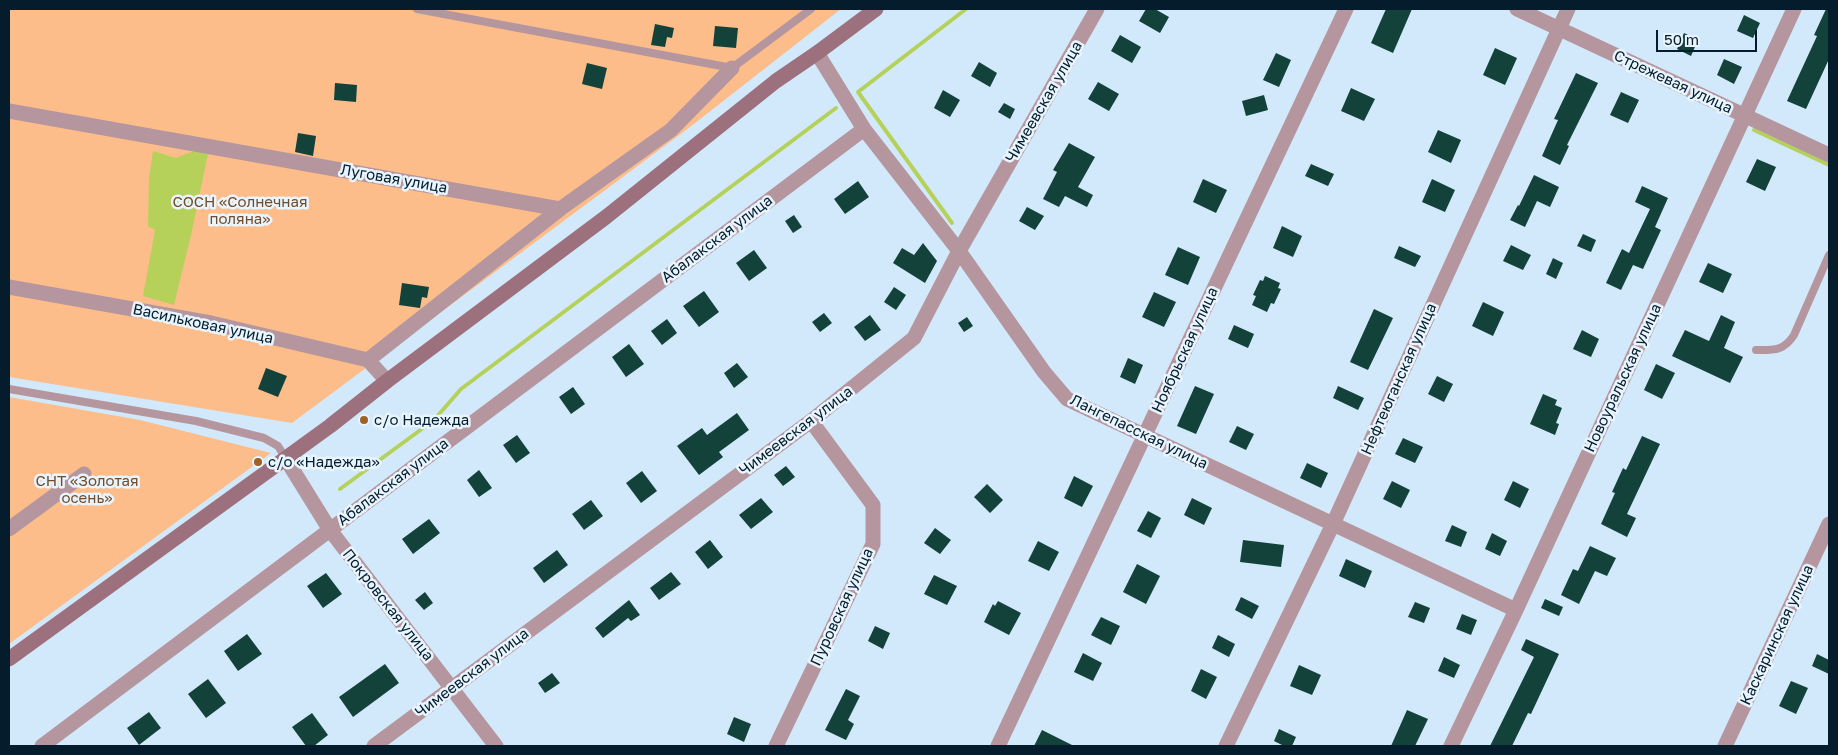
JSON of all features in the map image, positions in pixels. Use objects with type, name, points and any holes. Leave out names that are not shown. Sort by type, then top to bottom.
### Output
[{"type":"street","points":[[9,659],[286,459],[387,381],[606,218],[776,81],[876,9]]},
{"type":"street","name":"Чимеевская улица","points":[[374,746],[811,421],[914,338],[959,251],[1097,9]]},
{"type":"street","name":"Ноябрьская улица","points":[[998,746],[1346,9]]},
{"type":"street","name":"Стрежевая улица","points":[[1517,9],[1829,155]]},
{"type":"street","name":"Нефтеюганская улица","points":[[1226,746],[1333,524],[1568,9]]},
{"type":"street","name":"Новоуральская улица","points":[[1450,746],[1516,610],[1794,9]]},
{"type":"street","name":"Лангепасская улица","points":[[817,53],[864,129],[959,251],[1044,372],[1068,399],[1516,610]]},
{"type":"street","points":[[387,381],[368,360],[560,209],[670,130],[732,68]]},
{"type":"street","name":"Луговая улица","points":[[9,111],[560,209]]},
{"type":"street","name":"Абалакская улица","points":[[42,746],[864,129]]},
{"type":"street","name":"Васильковая улица","points":[[9,287],[211,324],[368,360]]},
{"type":"street","name":"Пуровская улица","points":[[776,746],[873,544],[873,505],[811,421]]},
{"type":"street","name":"Покровская улица","points":[[286,459],[330,530],[496,746]]},
{"type":"street","points":[[9,528],[84,474]]},
{"type":"street","name":"Каскаринская улица","points":[[1725,746],[1829,524]]},
{"type":"lane","points":[[417,9],[732,68],[811,9]]},
{"type":"lane","points":[[1756,350],[1775,350],[1788,345],[1829,255]]},
{"type":"lane","points":[[9,388],[205,423],[264,438],[278,446],[286,459]]},
{"type":"green space","name":"СОСН «Солнечная поляна»","points":[[9,9],[841,9],[690,127],[292,423],[9,377]]},
{"type":"green space","name":"СНТ «Золотая осень»","points":[[9,397],[140,420],[271,453],[9,644]]},
{"type":"shaded area","points":[[153,151],[176,158],[194,151],[208,154],[174,305],[143,296],[155,230],[148,226],[149,178]]},
{"type":"building","points":[[1146,9],[1155,9],[1169,17],[1160,33],[1139,21]]},
{"type":"building","points":[[1386,9],[1412,9],[1393,53],[1371,43]]},
{"type":"building","points":[[1826,9],[1829,9],[1829,59],[1806,109],[1787,101],[1817,36],[1814,35]]},
{"type":"building","points":[[1744,15],[1760,23],[1753,38],[1737,31]]},
{"type":"building","points":[[655,24],[674,28],[672,38],[667,37],[665,47],[651,45]]},
{"type":"building","points":[[715,26],[738,28],[736,48],[713,46]]},
{"type":"building","points":[[1684,33],[1698,40],[1691,56],[1677,49]]},
{"type":"building","points":[[1120,35],[1141,47],[1132,63],[1111,51]]},
{"type":"building","points":[[1495,48],[1517,58],[1505,85],[1483,75]]},
{"type":"building","points":[[1276,53],[1291,60],[1279,87],[1263,80]]},
{"type":"building","points":[[1724,59],[1742,67],[1734,84],[1717,75]]},
{"type":"building","points":[[979,62],[997,73],[990,87],[971,76]]},
{"type":"building","points":[[587,63],[607,68],[602,89],[582,84]]},
{"type":"building","points":[[1576,73],[1598,83],[1567,145],[1569,146],[1560,165],[1542,156],[1558,120],[1554,119]]},
{"type":"building","points":[[1098,82],[1119,94],[1109,111],[1088,99]]},
{"type":"building","points":[[335,83],[357,85],[356,102],[334,100]]},
{"type":"building","points":[[1351,88],[1375,99],[1364,121],[1341,111]]},
{"type":"building","points":[[943,90],[960,100],[950,117],[934,108]]},
{"type":"building","points":[[1621,92],[1639,100],[1628,123],[1610,115]]},
{"type":"building","points":[[1264,95],[1268,110],[1246,116],[1242,101]]},
{"type":"building","points":[[1004,103],[1015,109],[1010,119],[998,112]]},
{"type":"building","points":[[1438,130],[1461,140],[1451,163],[1428,152]]},
{"type":"building","points":[[298,133],[316,136],[313,156],[295,152]]},
{"type":"building","points":[[1069,143],[1095,157],[1078,187],[1093,195],[1087,207],[1065,196],[1059,207],[1043,199],[1057,172],[1053,170]]},
{"type":"building","points":[[1757,159],[1776,167],[1765,191],[1746,182]]},
{"type":"building","points":[[1311,164],[1334,174],[1328,186],[1305,176]]},
{"type":"building","points":[[1534,175],[1559,187],[1550,207],[1537,201],[1525,227],[1510,220]]},
{"type":"building","points":[[1203,179],[1227,190],[1216,213],[1193,202]]},
{"type":"building","points":[[1432,179],[1455,190],[1445,212],[1422,202]]},
{"type":"building","points":[[858,181],[869,197],[845,214],[834,199]]},
{"type":"building","points":[[1642,186],[1668,198],[1655,227],[1661,230],[1643,269],[1633,265],[1621,290],[1606,283],[1622,249],[1629,253],[1650,209],[1635,202]]},
{"type":"building","points":[[1027,207],[1044,216],[1035,230],[1019,221]]},
{"type":"building","points":[[794,215],[802,227],[793,233],[785,221]]},
{"type":"building","points":[[1282,226],[1302,236],[1293,257],[1273,248]]},
{"type":"building","points":[[1583,234],[1596,240],[1591,252],[1577,246]]},
{"type":"building","points":[[923,243],[937,261],[925,283],[893,263],[902,248],[914,255]]},
{"type":"building","points":[[1511,245],[1531,255],[1523,270],[1503,261]]},
{"type":"building","points":[[1399,246],[1421,256],[1415,267],[1394,258]]},
{"type":"building","points":[[1178,247],[1200,257],[1188,285],[1165,275]]},
{"type":"building","points":[[754,250],[767,268],[749,281],[736,263]]},
{"type":"building","points":[[1553,258],[1563,263],[1556,279],[1546,274]]},
{"type":"building","points":[[1708,263],[1732,274],[1723,293],[1699,282]]},
{"type":"building","points":[[1265,276],[1280,283],[1278,288],[1281,289],[1274,304],[1271,303],[1267,312],[1252,305],[1256,296],[1253,295],[1260,280],[1263,281]]},
{"type":"building","points":[[402,283],[429,287],[427,298],[422,297],[420,308],[399,305]]},
{"type":"building","points":[[894,287],[906,295],[896,310],[884,302]]},
{"type":"building","points":[[704,291],[719,312],[699,327],[683,306]]},
{"type":"building","points":[[1154,292],[1176,302],[1164,327],[1142,317]]},
{"type":"building","points":[[1483,302],[1504,312],[1493,336],[1472,326]]},
{"type":"building","points":[[1374,309],[1393,318],[1368,370],[1350,362]]},
{"type":"building","points":[[824,313],[832,323],[820,332],[812,322]]},
{"type":"building","points":[[870,315],[881,330],[865,341],[854,327]]},
{"type":"building","points":[[1721,315],[1735,322],[1724,348],[1743,357],[1730,383],[1672,356],[1685,330],[1709,341]]},
{"type":"building","points":[[967,317],[973,326],[964,332],[958,323]]},
{"type":"building","points":[[667,319],[677,333],[662,345],[651,331]]},
{"type":"building","points":[[1234,325],[1254,334],[1248,348],[1228,339]]},
{"type":"building","points":[[1582,330],[1599,339],[1591,357],[1573,349]]},
{"type":"building","points":[[629,344],[644,364],[626,377],[612,357]]},
{"type":"building","points":[[1128,358],[1143,365],[1135,384],[1120,377]]},
{"type":"building","points":[[737,363],[748,377],[734,388],[724,373]]},
{"type":"building","points":[[1656,364],[1675,373],[1662,399],[1644,390]]},
{"type":"building","points":[[266,368],[287,376],[278,397],[258,389]]},
{"type":"building","points":[[1437,376],[1453,384],[1444,402],[1428,394]]},
{"type":"building","points":[[1195,386],[1214,394],[1196,434],[1177,426]]},
{"type":"building","points":[[1338,386],[1364,398],[1358,410],[1333,398]]},
{"type":"building","points":[[573,387],[585,404],[571,414],[559,397]]},
{"type":"building","points":[[1543,394],[1557,400],[1555,405],[1562,408],[1556,423],[1559,424],[1555,435],[1530,424]]},
{"type":"building","points":[[737,413],[749,430],[719,452],[723,457],[699,475],[677,446],[702,428],[707,435]]},
{"type":"building","points":[[1237,426],[1254,434],[1246,450],[1229,442]]},
{"type":"building","points":[[517,435],[530,453],[516,463],[503,445]]},
{"type":"building","points":[[1642,436],[1660,444],[1627,514],[1636,518],[1627,537],[1601,524],[1615,493],[1612,492],[1623,468],[1626,470]]},
{"type":"building","points":[[1403,438],[1423,447],[1415,463],[1395,454]]},
{"type":"building","points":[[1307,463],[1328,473],[1321,488],[1300,478]]},
{"type":"building","points":[[786,466],[795,477],[783,486],[774,475]]},
{"type":"building","points":[[479,470],[492,488],[479,497],[467,480]]},
{"type":"building","points":[[642,471],[657,491],[641,503],[626,483]]},
{"type":"building","points":[[1074,476],[1093,486],[1082,507],[1064,498]]},
{"type":"building","points":[[1392,481],[1410,490],[1401,508],[1383,499]]},
{"type":"building","points":[[1513,481],[1529,489],[1520,508],[1504,500]]},
{"type":"building","points":[[987,484],[1003,500],[990,513],[974,497]]},
{"type":"building","points":[[761,498],[773,512],[751,529],[739,515]]},
{"type":"building","points":[[1192,498],[1212,508],[1204,525],[1184,515]]},
{"type":"building","points":[[591,500],[603,516],[584,530],[572,514]]},
{"type":"building","points":[[1148,511],[1161,518],[1151,538],[1137,531]]},
{"type":"building","points":[[429,519],[440,533],[413,554],[402,539]]},
{"type":"building","points":[[1452,525],[1467,532],[1461,547],[1445,541]]},
{"type":"building","points":[[935,528],[951,540],[940,554],[924,543]]},
{"type":"building","points":[[1492,533],[1507,541],[1500,556],[1485,549]]},
{"type":"building","points":[[710,540],[723,557],[708,569],[695,552]]},
{"type":"building","points":[[1243,540],[1284,545],[1281,567],[1240,562]]},
{"type":"building","points":[[1038,541],[1059,552],[1049,571],[1028,561]]},
{"type":"building","points":[[1590,546],[1616,558],[1607,576],[1595,571],[1579,604],[1561,595],[1573,569],[1578,571]]},
{"type":"building","points":[[557,550],[568,565],[544,583],[533,568]]},
{"type":"building","points":[[1346,559],[1372,571],[1365,588],[1339,576]]},
{"type":"building","points":[[1137,564],[1160,576],[1146,604],[1123,592]]},
{"type":"building","points":[[671,572],[681,584],[659,600],[650,588]]},
{"type":"building","points":[[326,573],[342,594],[323,608],[307,586]]},
{"type":"building","points":[[934,575],[957,586],[947,605],[924,594]]},
{"type":"building","points":[[425,592],[433,603],[424,610],[415,600]]},
{"type":"building","points":[[1241,597],[1259,606],[1252,619],[1235,610]]},
{"type":"building","points":[[1545,599],[1563,607],[1559,616],[1541,608]]},
{"type":"building","points":[[629,600],[640,615],[631,621],[628,618],[603,638],[595,628]]},
{"type":"building","points":[[998,601],[1021,613],[1009,635],[984,622],[993,604],[995,606]]},
{"type":"building","points":[[1415,602],[1430,608],[1424,623],[1408,617]]},
{"type":"building","points":[[1462,614],[1477,620],[1471,635],[1456,629]]},
{"type":"building","points":[[1101,617],[1120,626],[1111,645],[1091,635]]},
{"type":"building","points":[[875,626],[890,633],[883,649],[868,641]]},
{"type":"building","points":[[247,634],[262,654],[238,671],[224,651]]},
{"type":"building","points":[[1218,635],[1235,644],[1229,657],[1212,648]]},
{"type":"building","points":[[1526,639],[1559,654],[1531,714],[1528,713],[1512,746],[1490,746],[1534,657],[1521,650]]},
{"type":"building","points":[[1083,653],[1102,663],[1093,681],[1074,672]]},
{"type":"building","points":[[1817,654],[1829,660],[1829,674],[1812,666]]},
{"type":"building","points":[[1444,657],[1460,665],[1454,678],[1438,671]]},
{"type":"building","points":[[385,664],[399,683],[353,717],[339,697]]},
{"type":"building","points":[[1299,665],[1321,675],[1312,695],[1290,686]]},
{"type":"building","points":[[1201,669],[1217,677],[1206,699],[1191,691]]},
{"type":"building","points":[[552,673],[560,683],[545,693],[538,683]]},
{"type":"building","points":[[208,679],[226,703],[206,718],[188,694]]},
{"type":"building","points":[[1791,681],[1808,688],[1796,714],[1779,706]]},
{"type":"building","points":[[846,689],[860,696],[848,720],[854,724],[846,740],[825,730]]},
{"type":"building","points":[[1407,710],[1428,719],[1415,746],[1391,746]]},
{"type":"building","points":[[149,712],[161,728],[139,745],[127,728]]},
{"type":"building","points":[[312,713],[328,735],[314,746],[306,746],[292,727]]},
{"type":"building","points":[[734,717],[751,724],[744,742],[727,734]]},
{"type":"building","points":[[1279,729],[1296,737],[1292,746],[1284,746],[1274,741]]},
{"type":"building","points":[[1042,730],[1074,746],[1034,746]]},
{"type":"waterway","points":[[952,223],[858,92],[966,9]]},
{"type":"waterway","points":[[340,489],[434,420],[461,389],[836,108]]},
{"type":"waterway","points":[[1754,130],[1829,165]]},
{"type":"place","name":"с/о Надежда","points":[[364,420]]},
{"type":"place","name":"с/о «Надежда»","points":[[258,462]]}]
